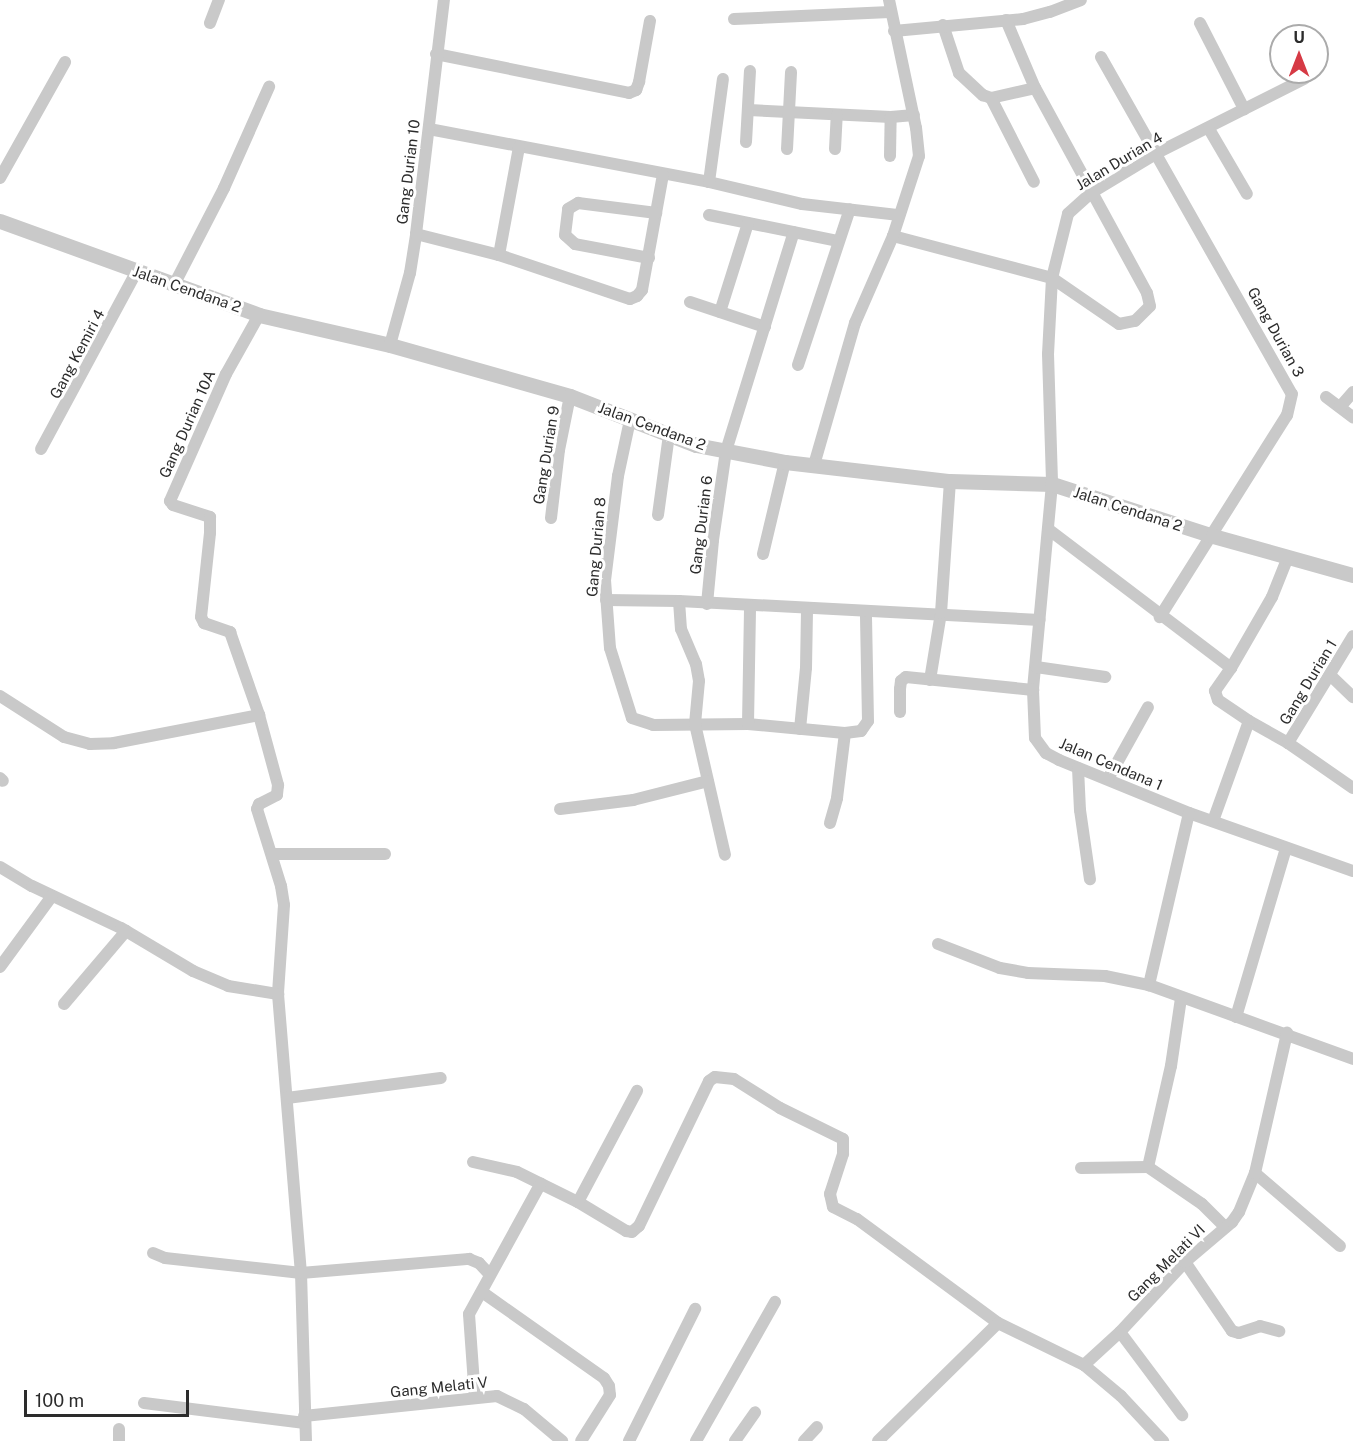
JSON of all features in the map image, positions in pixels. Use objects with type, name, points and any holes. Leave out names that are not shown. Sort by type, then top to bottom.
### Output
[{"type":"street","points":[[210,23],[219,0]]},
{"type":"street","name":"Gang Durian 10","points":[[390,345],[410,273],[444,0]]},
{"type":"street","points":[[894,31],[1040,15],[1081,0]]},
{"type":"street","points":[[734,19],[890,6],[914,115],[919,156],[893,236],[855,323],[814,465]]},
{"type":"street","points":[[893,236],[1052,278],[1119,324],[1135,321],[1150,306],[1147,293],[1035,88],[1006,20]]},
{"type":"street","points":[[436,54],[629,93],[636,90],[639,82],[650,21]]},
{"type":"street","points":[[1200,23],[1244,110]]},
{"type":"street","points":[[943,25],[959,73],[983,95],[991,98],[1035,88]]},
{"type":"street","name":"Gang Durian 3","points":[[1101,57],[1292,394],[1287,415],[1160,617]]},
{"type":"street","points":[[0,178],[65,62]]},
{"type":"street","points":[[746,142],[750,71]]},
{"type":"street","points":[[787,150],[791,72]]},
{"type":"street","points":[[709,182],[723,79]]},
{"type":"street","name":"Jalan Durian 4","points":[[1052,484],[1048,354],[1052,278],[1068,214],[1091,193],[1156,153],[1209,129],[1294,84]]},
{"type":"street","points":[[175,283],[224,188],[269,87]]},
{"type":"street","points":[[991,98],[1034,182]]},
{"type":"street","points":[[748,110],[891,117],[914,115]]},
{"type":"street","points":[[836,149],[837,115]]},
{"type":"street","points":[[890,156],[891,117]]},
{"type":"street","points":[[429,129],[709,182],[802,204],[899,214]]},
{"type":"street","points":[[1209,129],[1247,194]]},
{"type":"street","points":[[499,255],[519,147]]},
{"type":"street","points":[[416,234],[499,255],[630,298],[637,296],[642,290],[663,175]]},
{"type":"street","points":[[649,258],[570,241],[565,235],[568,210],[573,204],[578,203],[656,213]]},
{"type":"street","points":[[798,365],[850,209]]},
{"type":"street","points":[[709,215],[838,241]]},
{"type":"street","name":"Jalan Cendana 2","points":[[0,221],[259,315],[390,345],[570,396],[696,445],[785,462],[950,482],[1052,484],[1213,536],[1353,575]]},
{"type":"street","points":[[720,312],[748,223]]},
{"type":"street","name":"Gang Durian 6","points":[[707,604],[713,540],[726,451],[794,232]]},
{"type":"street","name":"Gang Kemiri 4","points":[[41,449],[137,272]]},
{"type":"street","points":[[690,302],[765,327]]},
{"type":"street","name":"Gang Durian 10A","points":[[259,315],[226,374],[170,501],[173,505],[210,517],[201,616],[204,623],[230,632],[259,715]]},
{"type":"street","points":[[1340,407],[1353,392]]},
{"type":"street","name":"Gang Durian 9","points":[[551,518],[559,450],[570,396]]},
{"type":"street","points":[[1326,397],[1353,417]]},
{"type":"street","name":"Gang Durian 8","points":[[630,420],[618,476],[606,580],[610,648],[632,718],[653,725],[695,724]]},
{"type":"street","points":[[658,515],[669,435]]},
{"type":"street","points":[[763,554],[785,462]]},
{"type":"street","points":[[930,680],[941,613],[950,482]]},
{"type":"street","name":"Jalan Cendana 1","points":[[1052,484],[1033,690],[1035,738],[1038,745],[1046,753],[1078,768],[1189,813],[1353,871]]},
{"type":"street","points":[[1048,530],[1160,617],[1231,668]]},
{"type":"street","points":[[1288,557],[1272,597],[1215,691],[1215,696],[1249,721],[1288,743],[1353,788]]},
{"type":"street","points":[[606,600],[680,601],[866,612],[941,613],[1040,620]]},
{"type":"street","points":[[680,601],[681,629],[696,664],[699,681],[695,724],[725,855]]},
{"type":"street","points":[[748,724],[750,606]]},
{"type":"street","points":[[800,729],[807,668],[807,608]]},
{"type":"street","points":[[695,724],[748,724],[845,733],[861,731],[867,721],[866,612]]},
{"type":"street","name":"Gang Durian 1","points":[[1288,743],[1353,636]]},
{"type":"street","points":[[1036,667],[1105,677]]},
{"type":"street","points":[[1330,675],[1353,697]]},
{"type":"street","points":[[900,712],[901,681],[906,677],[1033,690]]},
{"type":"street","points":[[0,696],[64,737],[90,744],[114,743],[259,715],[278,785],[277,795],[259,804],[257,809],[272,854],[284,905],[278,994],[301,1273],[306,1441]]},
{"type":"street","points":[[1108,779],[1148,707]]},
{"type":"street","points":[[1213,821],[1249,721]]},
{"type":"street","points":[[830,823],[837,798],[845,733]]},
{"type":"street","points":[[1078,768],[1080,810],[1090,879]]},
{"type":"street","points":[[560,809],[633,800],[708,781]]},
{"type":"street","points":[[1149,985],[1189,813]]},
{"type":"street","points":[[1236,1017],[1286,848]]},
{"type":"street","points":[[272,854],[385,854]]},
{"type":"street","points":[[0,867],[52,896],[126,931],[193,971],[228,987],[278,994]]},
{"type":"street","points":[[0,967],[52,896]]},
{"type":"street","points":[[64,1004],[126,931]]},
{"type":"street","points":[[938,944],[1000,968],[1028,973],[1105,976],[1149,985],[1181,999],[1287,1033],[1353,1059]]},
{"type":"street","points":[[1148,1167],[1171,1066],[1181,999]]},
{"type":"street","name":"Gang Melati VI","points":[[1084,1365],[1120,1332],[1185,1262],[1239,1212],[1256,1173],[1287,1033]]},
{"type":"street","points":[[473,1162],[517,1172],[578,1202],[626,1231],[637,1229],[709,1081],[715,1077],[734,1079],[780,1108],[843,1139],[843,1154],[830,1194],[832,1207],[857,1219],[998,1323],[1084,1365],[1121,1396],[1163,1441]]},
{"type":"street","points":[[287,1098],[441,1078]]},
{"type":"street","points":[[578,1202],[637,1091]]},
{"type":"street","points":[[1081,1168],[1148,1167],[1202,1204],[1225,1227]]},
{"type":"street","points":[[1256,1173],[1340,1246]]},
{"type":"street","points":[[475,1398],[469,1314],[541,1183]]},
{"type":"street","points":[[153,1253],[165,1258],[301,1273],[469,1259],[479,1263],[490,1275]]},
{"type":"street","points":[[1185,1262],[1232,1331],[1239,1333],[1260,1326],[1279,1331]]},
{"type":"street","points":[[483,1292],[604,1378],[609,1386],[610,1395],[581,1441]]},
{"type":"street","points":[[696,1441],[775,1302]]},
{"type":"street","points":[[629,1441],[695,1309]]},
{"type":"street","points":[[878,1441],[998,1323]]},
{"type":"street","points":[[1120,1332],[1182,1415]]},
{"type":"street","name":"Gang Melati V","points":[[144,1403],[305,1419],[497,1396],[509,1400],[562,1441]]},
{"type":"street","points":[[735,1441],[755,1412]]},
{"type":"street","points":[[804,1441],[817,1427]]}]
